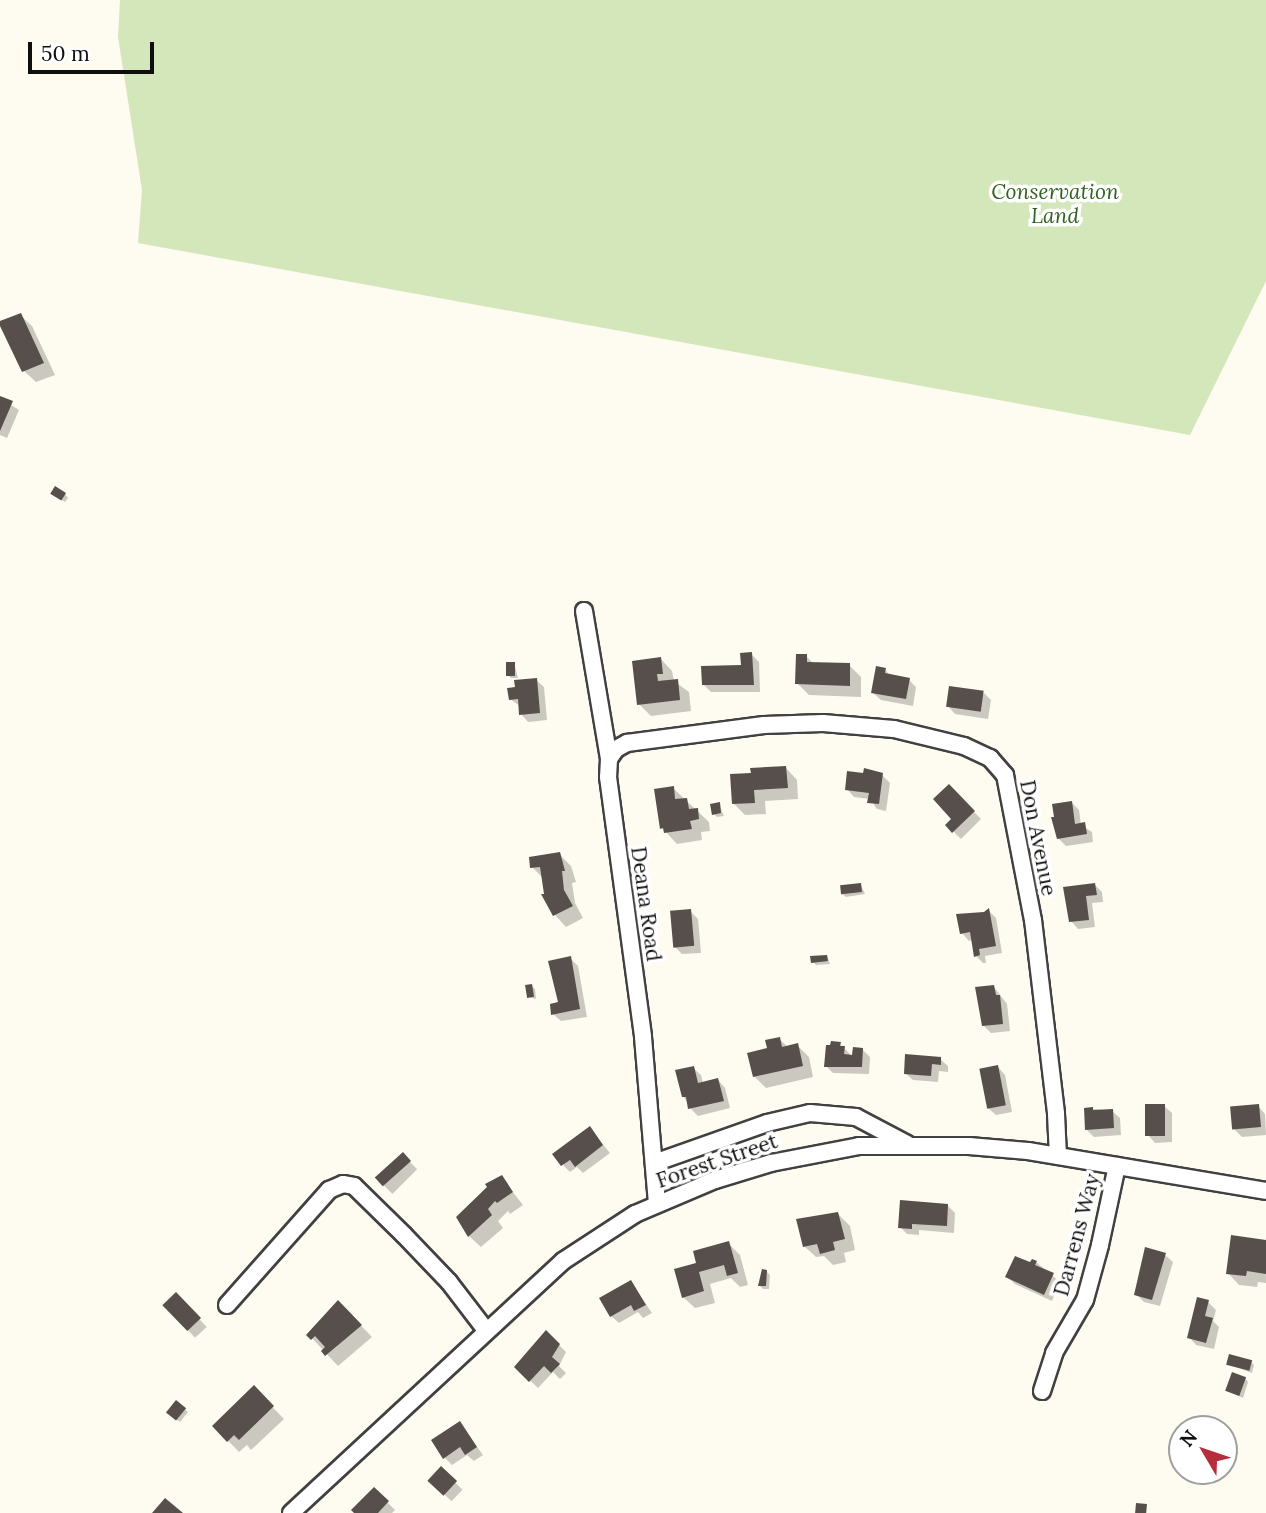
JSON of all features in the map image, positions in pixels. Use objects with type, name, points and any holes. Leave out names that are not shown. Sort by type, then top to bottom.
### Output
[{"type":"street","name":"Deana Road","points":[[584,611],[609,759],[608,776],[643,1037],[657,1203]]},
{"type":"street","name":"Don Avenue","points":[[609,759],[615,749],[627,743],[764,725],[823,723],[894,729],[964,746],[989,758],[1005,775],[1033,920],[1056,1114],[1058,1156]]},
{"type":"street","points":[[654,1163],[767,1123],[810,1113],[856,1117],[907,1144]]},
{"type":"street","name":"Forest Street","points":[[291,1513],[485,1329],[563,1261],[657,1203],[771,1163],[859,1146],[969,1146],[1058,1156],[1266,1191]]},
{"type":"street","name":"Darrens Way","points":[[1042,1391],[1054,1353],[1085,1300],[1100,1245],[1116,1166]]},
{"type":"street","points":[[227,1305],[328,1190],[343,1184],[355,1186],[404,1235],[449,1282],[485,1329]]},
{"type":"green space","name":"Conservation Land","points":[[120,0],[1266,0],[1266,281],[1190,435],[138,243],[142,190],[118,37]]},
{"type":"building","points":[[21,313],[44,363],[22,372],[0,326],[0,321]]},
{"type":"building","points":[[0,396],[13,401],[0,431]]},
{"type":"building","points":[[55,486],[66,493],[61,501],[50,494]]},
{"type":"building","points":[[752,652],[754,685],[702,685],[701,666],[741,665],[740,653]]},
{"type":"building","points":[[796,654],[807,654],[807,662],[850,663],[850,686],[795,684]]},
{"type":"building","points":[[661,657],[663,674],[657,674],[658,681],[678,679],[680,700],[637,705],[632,661]]},
{"type":"building","points":[[506,662],[515,662],[515,676],[506,676]]},
{"type":"building","points":[[876,666],[886,668],[885,673],[910,678],[906,699],[871,693]]},
{"type":"building","points":[[537,678],[540,713],[519,715],[518,699],[509,700],[507,688],[515,687],[514,680]]},
{"type":"building","points":[[949,686],[984,691],[981,712],[946,707]]},
{"type":"building","points":[[786,766],[788,788],[754,790],[755,803],[732,804],[730,774],[751,773],[750,768]]},
{"type":"building","points":[[864,768],[883,773],[879,804],[867,803],[869,793],[845,790],[847,771],[863,773]]},
{"type":"building","points":[[949,784],[975,811],[952,833],[945,825],[951,819],[933,799]]},
{"type":"building","points":[[674,786],[675,799],[687,798],[689,809],[698,808],[699,819],[690,821],[692,829],[664,833],[663,828],[660,829],[654,789]]},
{"type":"building","points":[[1072,801],[1075,824],[1085,822],[1087,834],[1057,839],[1051,817],[1054,817],[1052,804]]},
{"type":"building","points":[[720,802],[721,813],[712,815],[710,804]]},
{"type":"building","points":[[560,852],[565,871],[562,871],[564,890],[573,906],[553,916],[541,894],[544,894],[540,867],[530,868],[529,857]]},
{"type":"building","points":[[861,883],[862,892],[841,894],[840,885]]},
{"type":"building","points":[[1095,883],[1097,895],[1086,896],[1089,920],[1069,922],[1063,887]]},
{"type":"building","points":[[989,908],[996,946],[979,949],[980,955],[974,957],[970,932],[960,934],[956,914],[984,912]]},
{"type":"building","points":[[691,909],[694,946],[673,948],[670,911]]},
{"type":"building","points":[[827,955],[828,961],[811,963],[810,956]]},
{"type":"building","points":[[571,956],[580,1009],[551,1015],[550,1004],[558,1002],[548,961]]},
{"type":"building","points":[[532,984],[534,997],[527,998],[525,985]]},
{"type":"building","points":[[994,985],[996,995],[1000,995],[1003,1024],[982,1026],[975,987]]},
{"type":"building","points":[[780,1037],[782,1047],[798,1043],[803,1066],[753,1077],[747,1053],[767,1048],[765,1040]]},
{"type":"building","points":[[831,1041],[841,1042],[840,1046],[845,1046],[844,1054],[852,1055],[853,1047],[863,1048],[862,1067],[824,1067],[826,1045],[830,1045]]},
{"type":"building","points":[[905,1054],[941,1057],[941,1065],[932,1064],[931,1076],[904,1074]]},
{"type":"building","points":[[998,1065],[1006,1105],[987,1109],[979,1069]]},
{"type":"building","points":[[694,1066],[698,1083],[718,1078],[724,1101],[688,1109],[675,1070]]},
{"type":"building","points":[[1145,1104],[1165,1104],[1165,1136],[1145,1136]]},
{"type":"building","points":[[1259,1104],[1261,1127],[1232,1129],[1230,1107]]},
{"type":"building","points":[[1093,1107],[1093,1110],[1113,1109],[1114,1128],[1085,1130],[1084,1108]]},
{"type":"building","points":[[590,1126],[603,1145],[575,1167],[570,1160],[561,1166],[552,1154]]},
{"type":"building","points":[[403,1152],[411,1161],[383,1186],[375,1177]]},
{"type":"building","points":[[502,1175],[513,1192],[497,1203],[495,1201],[488,1209],[492,1215],[468,1237],[456,1217],[487,1187],[485,1184]]},
{"type":"building","points":[[900,1200],[948,1204],[947,1226],[912,1224],[912,1229],[898,1228]]},
{"type":"building","points":[[838,1212],[845,1239],[833,1242],[835,1250],[820,1254],[817,1244],[803,1247],[796,1219]]},
{"type":"building","points":[[1231,1235],[1266,1240],[1266,1274],[1247,1271],[1246,1276],[1226,1274]]},
{"type":"building","points":[[729,1241],[738,1273],[727,1276],[724,1265],[699,1272],[704,1291],[682,1298],[674,1269],[696,1263],[693,1251]]},
{"type":"building","points":[[1145,1247],[1166,1253],[1152,1300],[1134,1295]]},
{"type":"building","points":[[1015,1256],[1030,1262],[1032,1259],[1037,1261],[1035,1265],[1054,1273],[1044,1295],[1005,1277]]},
{"type":"building","points":[[762,1269],[767,1270],[766,1286],[758,1286]]},
{"type":"building","points":[[631,1280],[646,1305],[634,1311],[631,1305],[610,1317],[599,1298]]},
{"type":"building","points":[[176,1292],[201,1318],[187,1331],[162,1305]]},
{"type":"building","points":[[1197,1297],[1209,1300],[1205,1316],[1213,1318],[1206,1343],[1187,1338]]},
{"type":"building","points":[[338,1300],[362,1325],[325,1356],[321,1351],[325,1347],[315,1336],[311,1340],[306,1335]]},
{"type":"building","points":[[546,1330],[560,1344],[552,1357],[560,1364],[551,1373],[544,1366],[529,1382],[514,1367]]},
{"type":"building","points":[[1229,1354],[1252,1360],[1249,1371],[1226,1365]]},
{"type":"building","points":[[1232,1372],[1246,1377],[1239,1396],[1225,1391]]},
{"type":"building","points":[[254,1385],[274,1406],[239,1440],[234,1435],[227,1442],[212,1426]]},
{"type":"building","points":[[176,1400],[186,1408],[176,1421],[166,1412]]},
{"type":"building","points":[[460,1421],[477,1447],[465,1455],[460,1447],[443,1459],[431,1440]]},
{"type":"building","points":[[441,1466],[457,1481],[443,1496],[427,1481]]},
{"type":"building","points":[[374,1487],[389,1501],[378,1513],[354,1513],[351,1510]]},
{"type":"building","points":[[165,1498],[183,1513],[152,1513]]},
{"type":"building","points":[[1136,1503],[1147,1504],[1146,1513],[1135,1513]]}]
